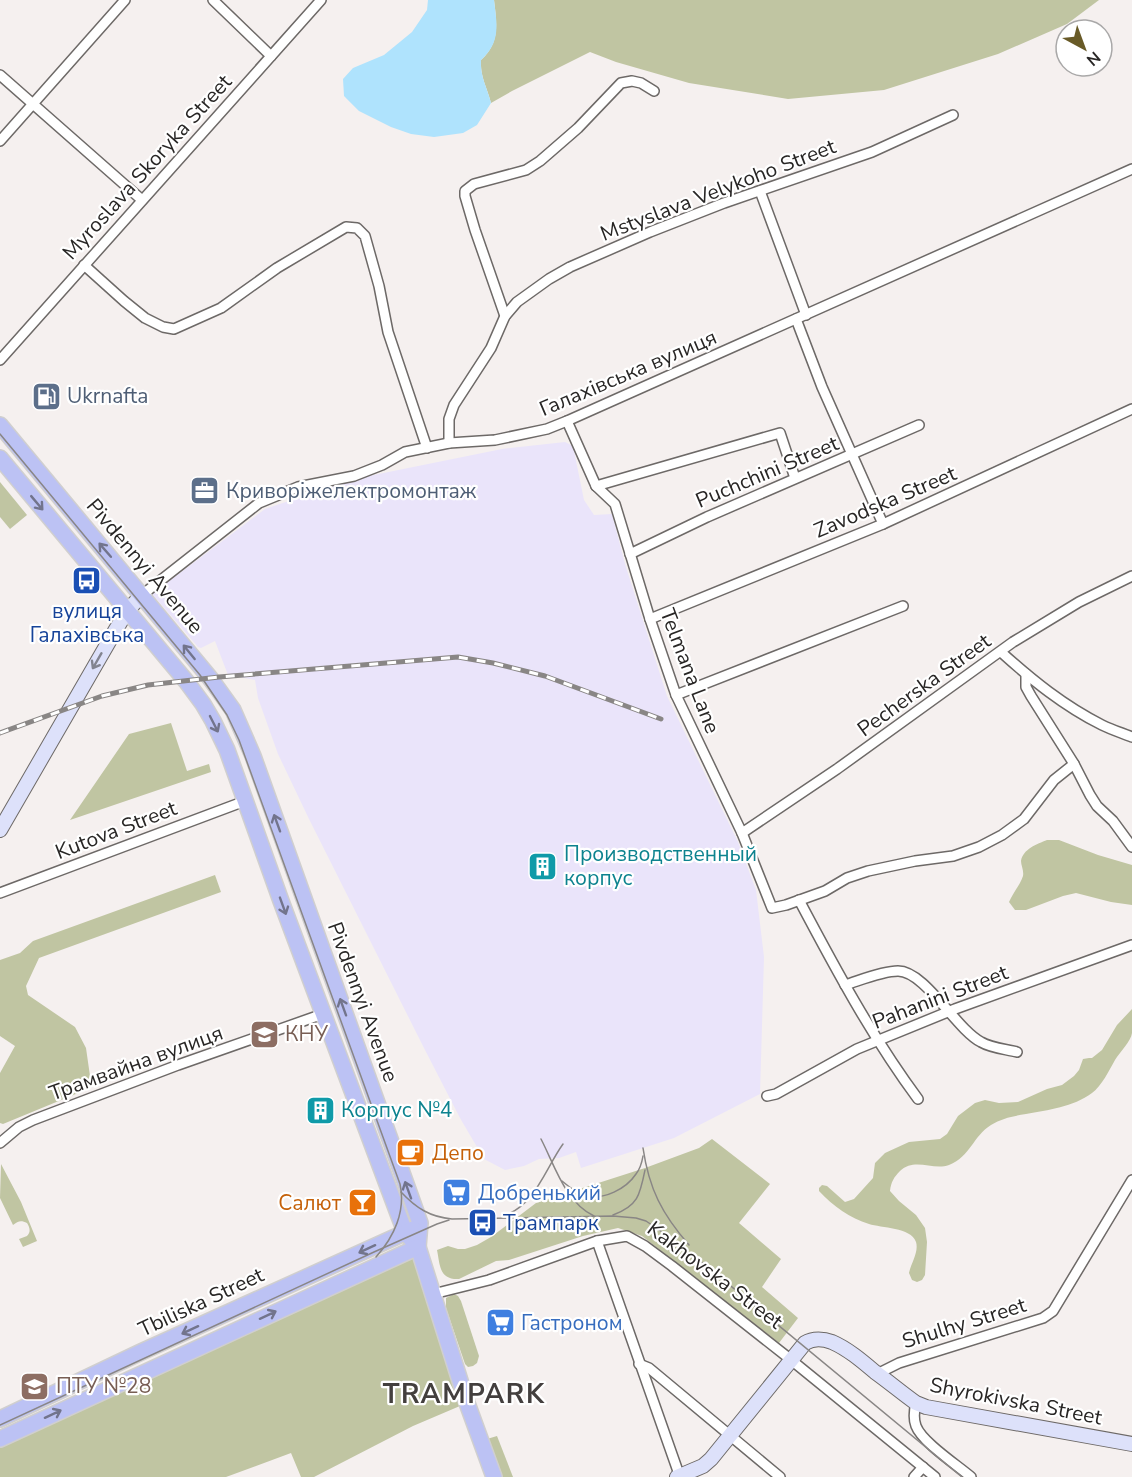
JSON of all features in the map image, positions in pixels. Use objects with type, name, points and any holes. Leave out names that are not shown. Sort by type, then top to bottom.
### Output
[{"type":"main road","name":"Pivdennyi Avenue","points":[[0,425],[219,689],[233,710],[259,774],[421,1226],[418,1246]]},
{"type":"main road","name":"Pivdennyi Avenue","points":[[0,458],[186,681],[213,721],[227,750],[405,1232],[418,1246]]},
{"type":"main road","points":[[0,830],[127,611],[142,595]]},
{"type":"main road","name":"Tbiliska Street","points":[[0,1419],[421,1226]]},
{"type":"main road","points":[[418,1246],[467,1403],[494,1477]]},
{"type":"main road","name":"Tbiliska Street","points":[[0,1439],[418,1246]]},
{"type":"main road","name":"Shyrokivska Street","points":[[790,1359],[809,1340],[820,1339],[832,1342],[859,1359],[916,1403],[932,1409],[1132,1444]]},
{"type":"main road","points":[[679,1477],[703,1466],[790,1359]]},
{"type":"street","points":[[0,141],[125,0]]},
{"type":"street","points":[[213,0],[271,56]]},
{"type":"street","name":"Myroslava Skoryka Street","points":[[0,360],[321,0]]},
{"type":"street","points":[[0,75],[142,200]]},
{"type":"street","points":[[505,316],[475,230],[465,191],[474,184],[526,170],[540,161],[578,128],[621,83],[632,81],[641,83],[654,91]]},
{"type":"street","name":"Mstyslava Velykoho Street","points":[[449,443],[448,419],[454,405],[491,348],[505,316],[530,291],[570,267],[650,232],[872,152],[953,115]]},
{"type":"street","name":"Галахівська вулиця","points":[[142,595],[259,503],[298,487],[354,476],[382,465],[405,452],[449,443],[495,440],[547,429],[1132,169]]},
{"type":"street","points":[[760,191],[806,315]]},
{"type":"street","points":[[84,264],[145,318],[163,327],[174,329],[221,308],[277,268],[346,227],[357,228],[365,236],[379,286],[388,332],[427,448]]},
{"type":"street","points":[[796,319],[822,387],[883,524]]},
{"type":"street","name":"Zavodska Street","points":[[650,619],[883,524],[1132,409]]},
{"type":"street","name":"Telmana Lane","points":[[567,421],[596,486],[615,504],[676,695],[742,833],[772,908],[799,900]]},
{"type":"street","name":"Puchchini Street","points":[[630,554],[795,478],[919,425]]},
{"type":"street","points":[[596,486],[780,433],[795,478]]},
{"type":"street","name":"Pecherska Street","points":[[742,833],[837,769],[1013,642],[1079,602],[1132,576]]},
{"type":"street","points":[[676,695],[903,606]]},
{"type":"street","points":[[1001,652],[1026,674],[1075,710],[1104,726],[1132,737]]},
{"type":"street","points":[[1026,674],[1026,687],[1074,764],[1090,795],[1132,847]]},
{"type":"street","points":[[918,1099],[878,1041],[844,985],[799,900],[825,891],[847,878],[915,861],[953,856],[979,847],[1002,835],[1024,819],[1054,780],[1074,764]]},
{"type":"street","name":"Kutova Street","points":[[0,893],[246,801]]},
{"type":"street","name":"Pahanini Street","points":[[767,1096],[776,1094],[857,1049],[949,1012],[1132,945]]},
{"type":"street","points":[[844,985],[887,973],[906,972],[921,982],[980,1042],[1017,1052]]},
{"type":"street","name":"Трамвайна вулиця","points":[[0,1143],[19,1127],[33,1120],[178,1065],[323,1014]]},
{"type":"street","name":"Shulhy Street","points":[[878,1374],[899,1363],[1043,1318],[1053,1311],[1132,1180]]},
{"type":"street","name":"Kakhovska Street","points":[[433,1294],[489,1280],[597,1241],[627,1236],[645,1246],[790,1359],[935,1477]]},
{"type":"street","points":[[597,1241],[679,1477]]},
{"type":"street","points":[[639,1364],[649,1368],[780,1477]]},
{"type":"street","points":[[916,1403],[913,1414],[916,1427],[924,1438],[971,1477]]},
{"type":"street","points":[[914,1477],[923,1467]]},
{"type":"shaded area","points":[[565,442],[573,446],[584,500],[594,515],[612,514],[625,564],[667,696],[738,842],[756,890],[764,957],[760,1094],[674,1138],[581,1168],[576,1152],[559,1158],[539,1159],[524,1166],[505,1170],[484,1159],[424,1048],[278,754],[258,698],[255,680],[228,675],[215,641],[201,648],[198,647],[152,594],[265,509],[354,479],[502,449]]},
{"type":"green space","points":[[494,0],[1099,0],[1075,18],[1054,18],[1054,30],[998,54],[884,90],[788,99],[689,83],[590,52],[491,103],[483,77],[481,60],[494,40],[496,25]]},
{"type":"green space","points":[[0,482],[27,515],[10,529],[0,517]]},
{"type":"green space","points":[[171,723],[187,771],[209,764],[211,772],[70,820],[129,734]]},
{"type":"green space","points":[[1047,840],[1059,840],[1132,865],[1132,905],[1076,893],[1026,910],[1015,910],[1009,902],[1023,876],[1022,857],[1031,848]]},
{"type":"green space","points":[[215,875],[221,892],[39,958],[26,986],[28,995],[75,1027],[86,1048],[90,1076],[83,1091],[3,1124],[0,1123],[0,1073],[15,1046],[0,1036],[0,960],[20,953],[33,941]]},
{"type":"green space","points":[[1132,1009],[1130,1039],[1102,1082],[1085,1098],[1069,1105],[1004,1119],[985,1130],[962,1156],[949,1165],[912,1165],[896,1175],[890,1191],[916,1215],[925,1228],[927,1242],[925,1275],[922,1280],[917,1282],[912,1280],[909,1273],[916,1250],[913,1237],[902,1231],[869,1224],[855,1218],[836,1206],[819,1191],[822,1185],[827,1186],[845,1202],[854,1199],[873,1178],[875,1163],[885,1153],[909,1142],[940,1139],[947,1134],[958,1116],[975,1103],[985,1100],[999,1103],[1018,1102],[1062,1085],[1079,1070],[1083,1059],[1092,1058],[1102,1050],[1117,1025]]},
{"type":"green space","points":[[712,1139],[770,1184],[739,1223],[781,1259],[762,1287],[798,1318],[779,1343],[642,1236],[618,1228],[583,1236],[509,1260],[496,1261],[459,1279],[448,1277],[440,1266],[437,1250],[448,1246],[465,1249],[477,1245],[536,1203],[645,1168],[699,1148]]},
{"type":"green space","points":[[1,1164],[21,1202],[37,1241],[23,1247],[19,1239],[27,1236],[29,1228],[23,1221],[13,1225],[0,1198]]},
{"type":"green space","points":[[418,1247],[467,1403],[413,1426],[314,1477],[301,1477],[291,1453],[226,1477],[0,1477],[0,1439]]},
{"type":"green space","points":[[454,1294],[461,1301],[479,1356],[477,1363],[473,1366],[468,1367],[465,1364],[446,1308],[446,1298]]},
{"type":"green space","points":[[497,1436],[513,1477],[502,1477],[487,1439]]},
{"type":"water","points":[[428,0],[494,0],[495,40],[481,60],[483,77],[491,103],[477,125],[463,133],[434,137],[411,134],[359,111],[344,96],[343,79],[353,68],[384,55],[412,32],[427,10]]},
{"type":"tram line","points":[[0,434],[200,675],[227,715],[239,740],[400,1184],[400,1214],[388,1241],[376,1257]]},
{"type":"tram line","points":[[541,1139],[568,1193],[584,1210],[594,1216]]},
{"type":"tram line","points":[[503,1216],[514,1211],[531,1195],[563,1144]]},
{"type":"tram line","points":[[643,1148],[649,1176],[658,1200],[671,1223],[689,1245]]},
{"type":"tram line","points":[[562,1181],[573,1190],[586,1196],[607,1195],[621,1189],[632,1179],[639,1170],[643,1156]]},
{"type":"tram line","points":[[613,1215],[633,1203],[639,1193],[645,1170]]},
{"type":"tram line","points":[[401,1192],[424,1211],[452,1219],[613,1216],[646,1221],[709,1268],[962,1477]]},
{"type":"tram line","points":[[0,1425],[374,1252],[449,1220]]},
{"type":"railway","points":[[0,733],[102,696],[148,685],[458,657],[545,676],[661,719]]},
{"type":"place","name":"Ukrnafta","points":[[46,396]]},
{"type":"place","name":"Криворіжелектромонтаж","points":[[205,491]]},
{"type":"place","name":"вулиця Галахівська","points":[[87,580]]},
{"type":"place","name":"Производственный корпус","points":[[543,866]]},
{"type":"place","name":"КНУ","points":[[264,1034]]},
{"type":"place","name":"Корпус №4","points":[[320,1110]]},
{"type":"place","name":"Депо","points":[[411,1153]]},
{"type":"place","name":"Добренький","points":[[457,1193]]},
{"type":"place","name":"Салют","points":[[362,1203]]},
{"type":"place","name":"Трампарк","points":[[482,1223]]},
{"type":"place","name":"Гастроном","points":[[500,1323]]},
{"type":"place","name":"ПТУ №28","points":[[35,1386]]},
{"type":"district","name":"TRAMPARK","points":[[464,1394]]}]
